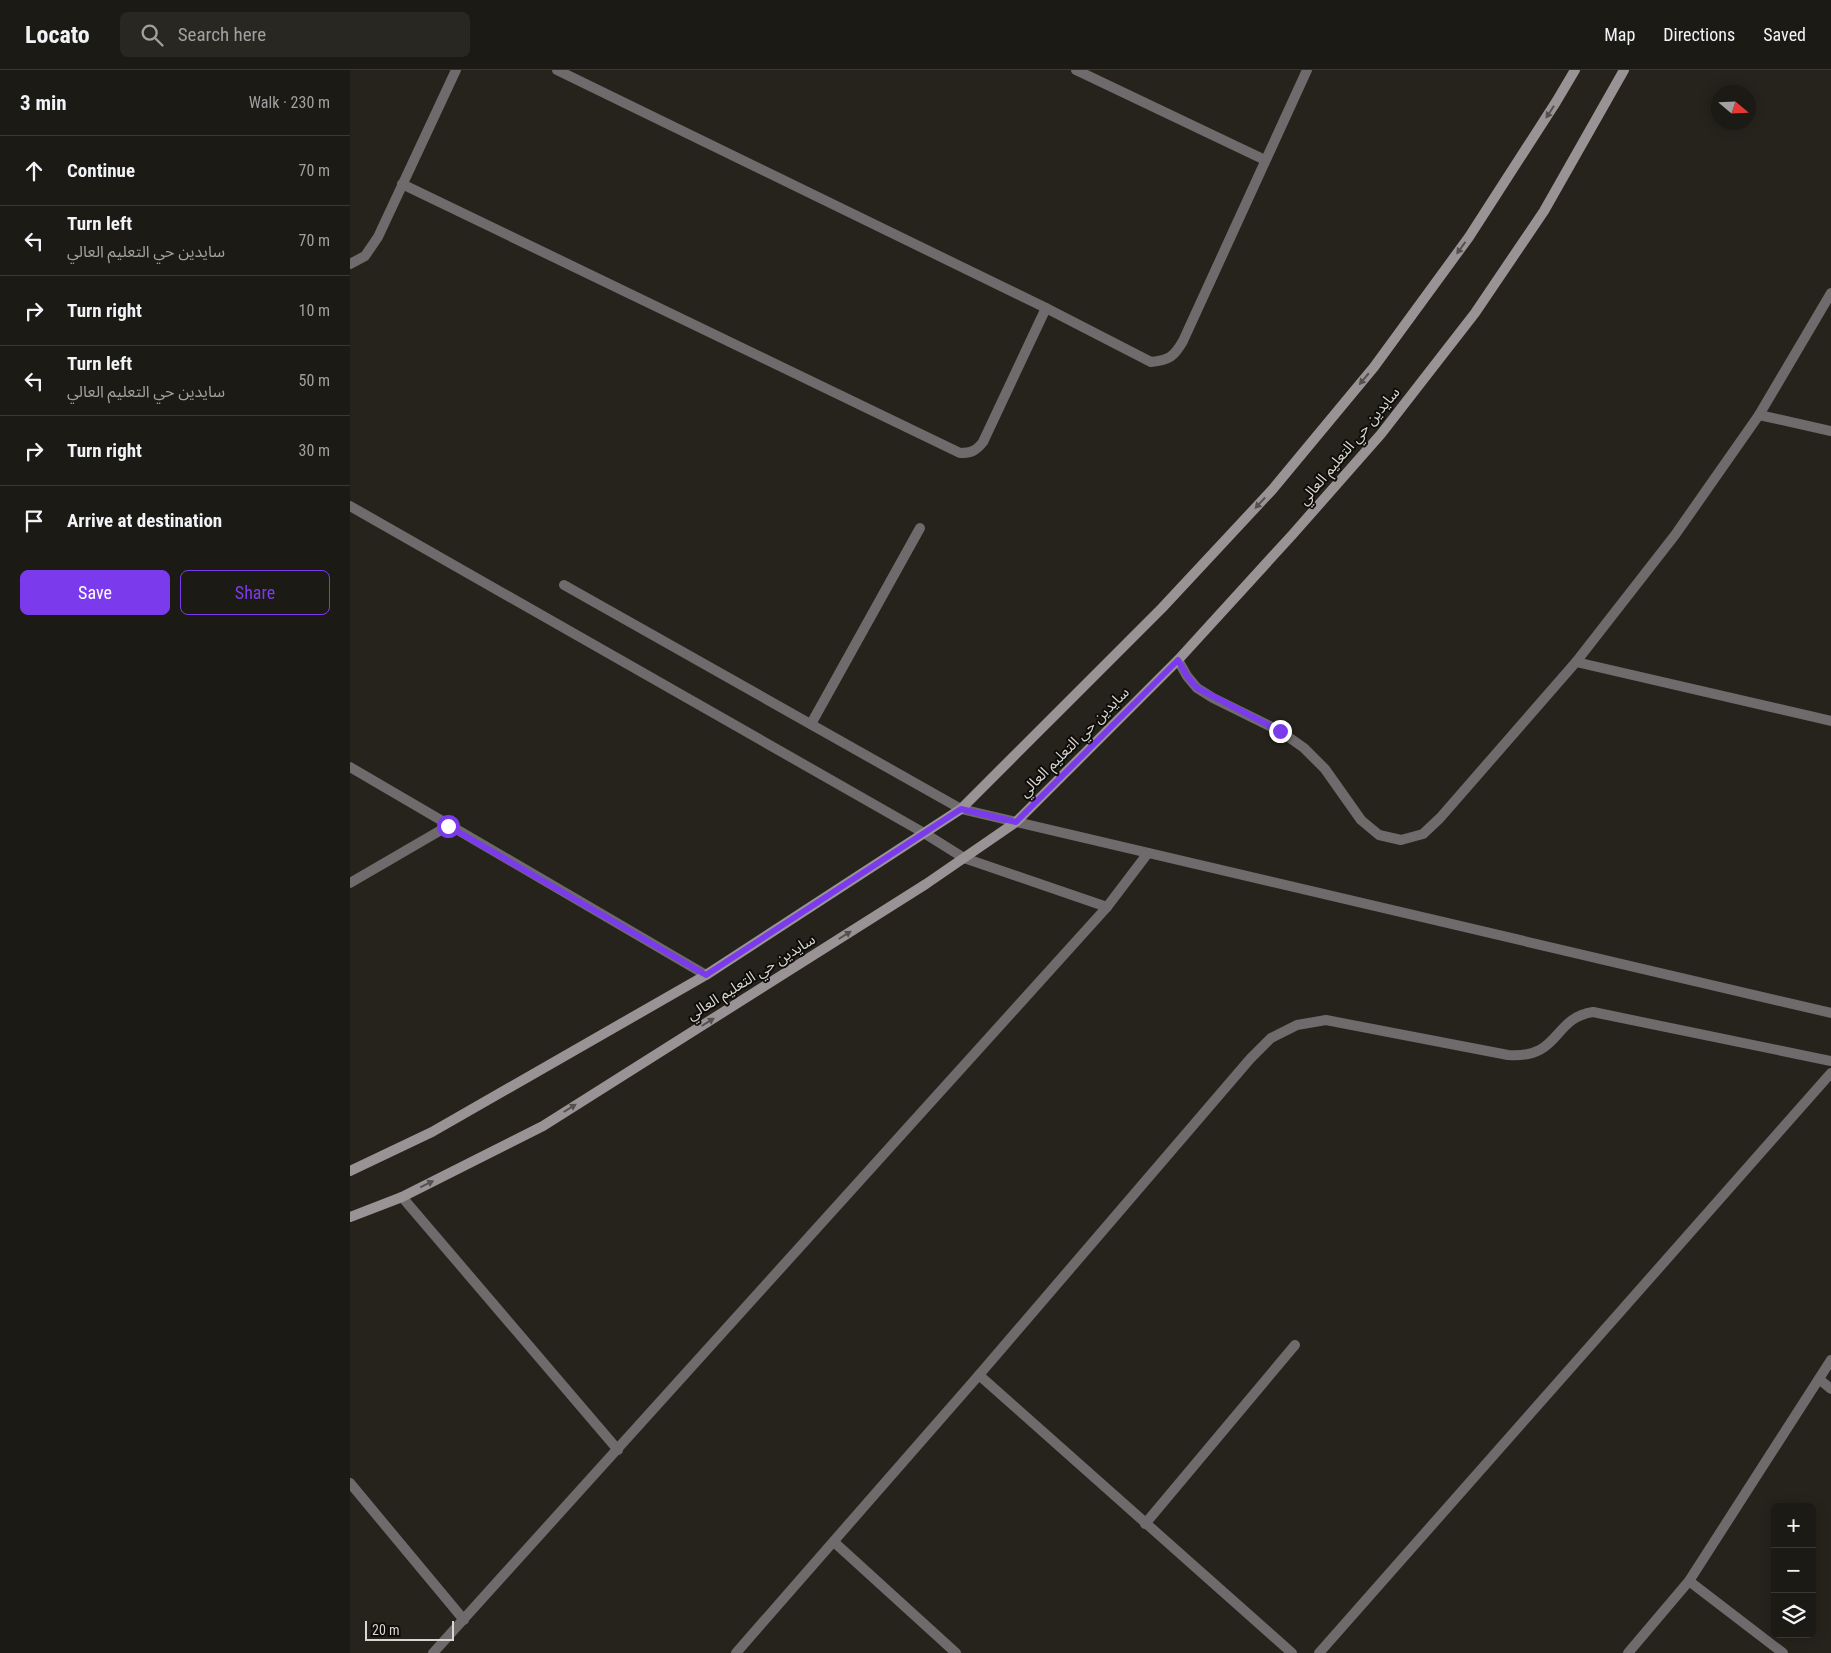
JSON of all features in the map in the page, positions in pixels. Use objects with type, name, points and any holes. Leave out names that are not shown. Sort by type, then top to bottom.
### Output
[{"type":"main road","name":"سايدين حي التعليم العالي","points":[[350,1171],[432,1132],[706,975],[961,809],[1162,608],[1278,483],[1374,366],[1469,237],[1556,102],[1574,70]]},
{"type":"main road","name":"سايدين حي التعليم العالي","points":[[350,1217],[402,1197],[543,1126],[926,884],[1016,822],[1178,660],[1381,434],[1475,313],[1544,211],[1624,70]]},
{"type":"street","points":[[350,264],[365,256],[374,243],[456,70]]},
{"type":"street","points":[[557,70],[1046,308],[1151,362],[1164,361],[1176,354],[1307,70]]},
{"type":"street","points":[[1076,70],[1265,160]]},
{"type":"street","points":[[402,184],[960,453],[969,453],[977,449],[982,442],[1046,308]]},
{"type":"street","points":[[1178,660],[1187,676],[1197,688],[1280,731],[1304,748],[1324,769],[1361,820],[1379,835],[1401,840],[1423,834],[1440,818],[1576,662],[1675,535],[1759,415],[1831,293]]},
{"type":"street","points":[[1759,415],[1831,431]]},
{"type":"street","points":[[350,506],[924,833],[964,858],[1107,906]]},
{"type":"street","points":[[811,724],[920,528]]},
{"type":"street","points":[[564,584],[961,809],[1831,1013]]},
{"type":"street","points":[[1576,662],[1831,720]]},
{"type":"street","points":[[350,767],[448,826],[706,975]]},
{"type":"street","points":[[350,883],[448,826]]},
{"type":"street","points":[[433,1653],[1107,906],[1148,852]]},
{"type":"street","points":[[736,1653],[979,1375],[1250,1059],[1271,1038],[1297,1025],[1326,1020],[1508,1055],[1522,1056],[1537,1052],[1549,1045],[1572,1019],[1582,1013],[1593,1012],[1831,1061]]},
{"type":"street","points":[[1319,1653],[1831,1073]]},
{"type":"street","points":[[402,1197],[618,1450]]},
{"type":"street","points":[[1145,1524],[1295,1345]]},
{"type":"street","points":[[1628,1653],[1689,1581],[1831,1360]]},
{"type":"street","points":[[979,1375],[1292,1653]]},
{"type":"street","points":[[1819,1380],[1831,1389]]},
{"type":"street","points":[[350,1483],[464,1620]]},
{"type":"street","points":[[834,1542],[956,1653]]},
{"type":"street","points":[[1689,1581],[1783,1653]]},
{"type":"route","points":[[448,826],[706,975],[961,809],[1016,822],[1178,660],[1187,676],[1197,688],[1213,698],[1280,731]]}]
